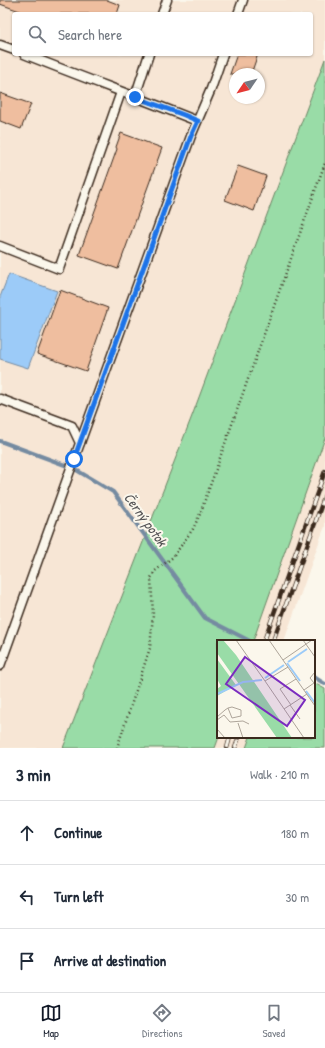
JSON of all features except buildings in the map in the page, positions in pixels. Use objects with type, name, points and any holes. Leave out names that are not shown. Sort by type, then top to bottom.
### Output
[{"type":"lane","points":[[163,12],[167,0]]},
{"type":"lane","points":[[239,12],[243,0]]},
{"type":"lane","points":[[0,45],[12,49]]},
{"type":"lane","points":[[29,56],[198,121]]},
{"type":"lane","points":[[135,97],[148,56]]},
{"type":"lane","points":[[0,666],[191,136],[222,56]]},
{"type":"lane","points":[[0,246],[59,269],[121,92]]},
{"type":"lane","points":[[0,399],[72,426],[80,443]]},
{"type":"path","points":[[117,748],[150,648],[153,615],[151,578],[155,571],[173,557],[193,529],[200,514],[325,163]]},
{"type":"shaded area","points":[[0,0],[325,0],[325,59],[192,416],[63,748],[0,748]]},
{"type":"shaded area","points":[[325,438],[325,527],[284,640],[253,640]]},
{"type":"shaded area","points":[[219,738],[250,738],[246,748],[215,748]]},
{"type":"green space","points":[[325,59],[325,438],[253,640],[217,640],[217,738],[219,738],[215,748],[63,748],[192,416]]},
{"type":"green space","points":[[315,684],[325,689],[325,748],[246,748],[250,738],[315,738]]},
{"type":"water","points":[[9,274],[57,291],[28,368],[0,359],[0,297]]},
{"type":"waterway","name":"Černý potok","points":[[0,441],[73,468],[113,492],[205,618],[248,640]]},
{"type":"waterway","name":"Černý potok","points":[[315,678],[325,684]]},
{"type":"railway","points":[[264,640],[325,471]]},
{"type":"railway","points":[[273,640],[325,495]]},
{"type":"railway","points":[[227,748],[230,738]]},
{"type":"railway","points":[[235,748],[239,738]]},
{"type":"route","points":[[74,459],[191,136],[198,121],[135,97]]}]
